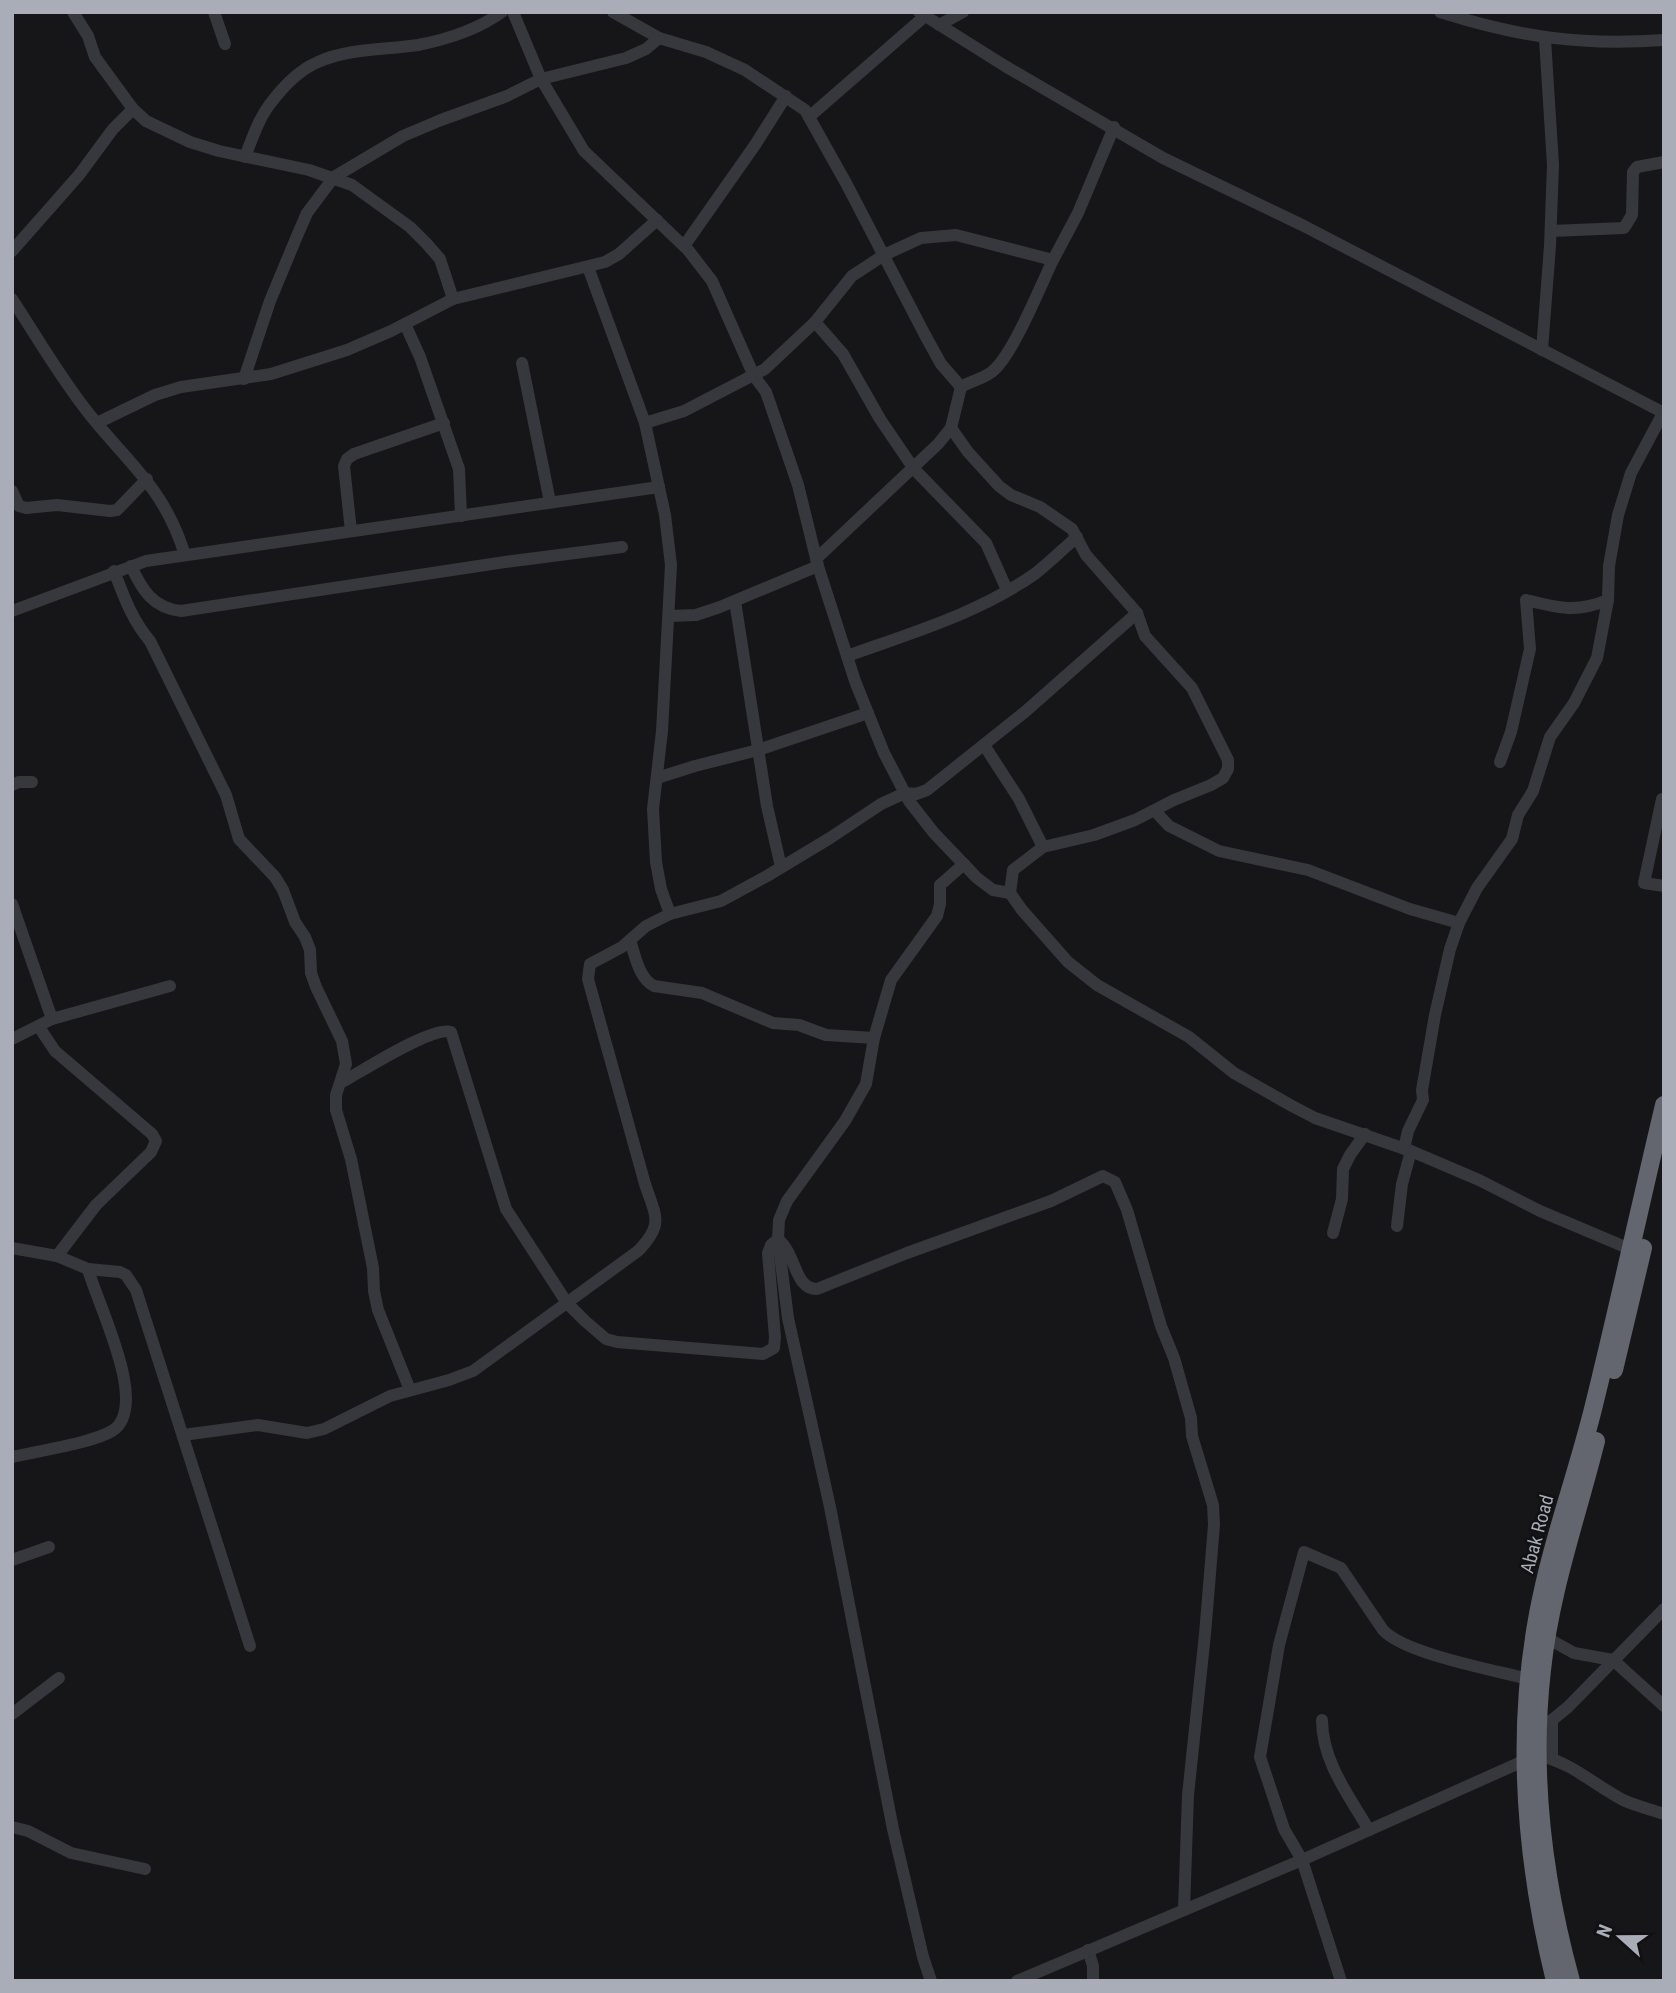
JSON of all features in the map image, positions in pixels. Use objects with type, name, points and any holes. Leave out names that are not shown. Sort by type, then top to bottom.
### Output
[{"type":"highway","name":"Abak Road","points":[[1555,1981],[1536,1902],[1530,1847],[1537,1758],[1528,1679],[1543,1591],[1593,1410],[1664,1105]]},
{"type":"highway","name":"Abak Road","points":[[1571,1981],[1556,1928],[1542,1845],[1536,1733],[1542,1668],[1559,1578],[1628,1315],[1664,1156]]},
{"type":"street","points":[[73,12],[88,36],[95,57],[133,109],[146,121],[190,142],[334,177],[352,185],[391,212],[426,243],[440,259],[453,299]]},
{"type":"street","points":[[214,12],[225,44]]},
{"type":"street","points":[[245,157],[257,125],[269,105],[290,81],[317,62],[351,52],[418,45],[460,34],[483,26],[502,12]]},
{"type":"street","points":[[513,12],[541,79],[584,151],[699,261],[712,281],[754,376],[766,392],[795,476],[817,563],[847,656],[884,752],[905,793],[918,814],[964,864],[993,890],[1010,893]]},
{"type":"street","points":[[613,12],[659,38],[706,52],[745,70],[805,110],[941,364],[961,387]]},
{"type":"street","points":[[939,25],[963,12]]},
{"type":"street","points":[[1440,12],[1488,27],[1545,38],[1594,42],[1664,40]]},
{"type":"street","points":[[809,117],[922,14],[1163,158],[1302,225],[1663,413],[1631,473],[1618,515],[1609,566],[1608,600],[1597,658],[1574,703],[1550,737],[1533,791],[1518,815],[1512,839],[1477,888],[1450,949],[1435,1015],[1422,1090],[1423,1100],[1408,1131],[1408,1150],[1397,1226]]},
{"type":"street","points":[[244,379],[270,300],[297,236],[313,204],[334,177],[403,136],[507,96],[541,79],[626,58],[646,49],[659,38]]},
{"type":"street","points":[[1542,350],[1553,165],[1545,38]]},
{"type":"street","points":[[684,246],[786,96]]},
{"type":"street","points":[[12,251],[79,175],[113,129],[133,109]]},
{"type":"street","points":[[670,616],[696,615],[734,601],[817,563],[951,428],[961,387],[972,380],[987,376],[1004,359],[1078,213],[1114,127]]},
{"type":"street","points":[[1551,231],[1624,228],[1632,215],[1633,172],[1637,167],[1664,162]]},
{"type":"street","points":[[97,423],[155,395],[181,387],[271,374],[346,350],[453,299],[605,262],[619,254],[657,220]]},
{"type":"street","points":[[645,423],[684,411],[754,376],[815,322],[852,276],[884,255],[921,238],[956,235],[1053,260]]},
{"type":"street","points":[[588,267],[645,423],[668,531],[671,565],[670,616],[665,651],[662,731],[653,809],[656,862],[661,889],[670,914]]},
{"type":"street","points":[[12,299],[89,414],[147,479],[171,515],[185,555]]},
{"type":"street","points":[[815,322],[843,354],[880,419],[914,468],[986,543],[1007,590]]},
{"type":"street","points":[[405,324],[420,357],[459,469],[461,516]]},
{"type":"street","points":[[522,362],[550,502]]},
{"type":"street","points":[[351,531],[344,466],[347,459],[354,454],[444,423]]},
{"type":"street","points":[[951,428],[968,452],[999,486],[1011,495],[1062,520],[1077,537],[1086,555],[1137,613],[1145,636],[1192,688],[1228,760],[1228,769],[1223,778],[1155,811],[1094,835],[1043,847],[1013,870],[1010,893],[1022,910],[1068,962],[1097,985],[1189,1037],[1234,1073],[1292,1107],[1315,1118],[1408,1150],[1479,1180],[1540,1211],[1630,1248]]},
{"type":"street","points":[[12,491],[19,506],[26,508],[57,505],[110,511],[117,510],[147,479]]},
{"type":"street","points":[[12,611],[114,571],[185,555],[659,487]]},
{"type":"street","points":[[847,656],[939,622],[1007,590],[1036,573],[1077,537]]},
{"type":"street","points":[[131,566],[143,590],[155,602],[168,610],[181,611],[622,547]]},
{"type":"street","points":[[114,571],[131,614],[150,641],[226,795],[239,839],[275,877],[310,950],[311,973],[342,1041],[346,1064],[336,1095],[336,1110],[354,1171],[373,1268],[378,1310],[410,1390]]},
{"type":"street","points":[[1500,762],[1511,732],[1530,649],[1526,600],[1572,609],[1589,608],[1608,600]]},
{"type":"street","points":[[734,601],[767,806],[781,867]]},
{"type":"street","points":[[183,1435],[258,1425],[307,1433],[324,1429],[390,1396],[449,1381],[473,1371],[638,1251],[656,1227],[655,1214],[588,979],[590,964],[630,940],[646,926],[670,914],[721,901],[830,838],[857,818],[905,793],[915,794],[927,790],[1026,711],[1137,613]]},
{"type":"street","points":[[657,778],[758,750],[868,713]]},
{"type":"street","points":[[984,745],[1019,799],[1043,847]]},
{"type":"street","points":[[12,785],[32,782]]},
{"type":"street","points":[[1662,799],[1644,883],[1664,886]]},
{"type":"street","points":[[1155,811],[1169,826],[1219,851],[1308,870],[1410,909],[1460,923]]},
{"type":"street","points":[[930,1981],[893,1829],[830,1507],[788,1318],[778,1238],[779,1220],[786,1201],[859,1100],[866,1084],[874,1038],[891,980],[937,916],[940,885],[964,864]]},
{"type":"street","points":[[12,904],[52,1019]]},
{"type":"street","points":[[630,940],[643,977],[647,983],[654,986],[702,993],[773,1023],[799,1025],[825,1035],[874,1038]]},
{"type":"street","points":[[12,1039],[52,1019],[170,986]]},
{"type":"street","points":[[39,1027],[55,1051],[152,1134],[156,1141],[150,1152],[96,1205],[57,1256]]},
{"type":"street","points":[[342,1082],[412,1042],[444,1030],[450,1032],[506,1209],[568,1303],[606,1339],[763,1354],[774,1348],[768,1253],[778,1238]]},
{"type":"street","points":[[1334,1233],[1342,1199],[1343,1169],[1365,1134]]},
{"type":"street","points":[[778,1238],[789,1251],[801,1283],[808,1289],[817,1289],[1051,1201],[1103,1176],[1115,1182],[1161,1326],[1174,1358],[1191,1418],[1192,1436],[1213,1506],[1214,1525],[1205,1634],[1188,1796],[1184,1910]]},
{"type":"street","points":[[12,1248],[57,1256],[88,1269],[120,1272],[126,1275],[136,1290],[250,1646]]},
{"type":"street","points":[[12,1457],[100,1437],[114,1430],[123,1418],[127,1402],[125,1382],[88,1269]]},
{"type":"street","points":[[12,1560],[49,1547]]},
{"type":"street","points":[[1341,1981],[1302,1860],[1284,1829],[1260,1757],[1279,1645],[1304,1552],[1341,1567],[1389,1636],[1433,1656],[1528,1679]]},
{"type":"street","points":[[1536,1733],[1568,1707],[1664,1609]]},
{"type":"street","points":[[1547,1638],[1574,1653],[1612,1660],[1664,1706]]},
{"type":"street","points":[[12,1714],[59,1678]]},
{"type":"street","points":[[1322,1720],[1327,1753],[1369,1830]]},
{"type":"street","points":[[1537,1758],[1552,1720]]},
{"type":"street","points":[[1017,1981],[1537,1758],[1576,1769],[1621,1799],[1664,1814]]},
{"type":"street","points":[[12,1827],[28,1831],[71,1853],[145,1869]]},
{"type":"street","points":[[1088,1950],[1093,1966],[1093,1981]]}]
